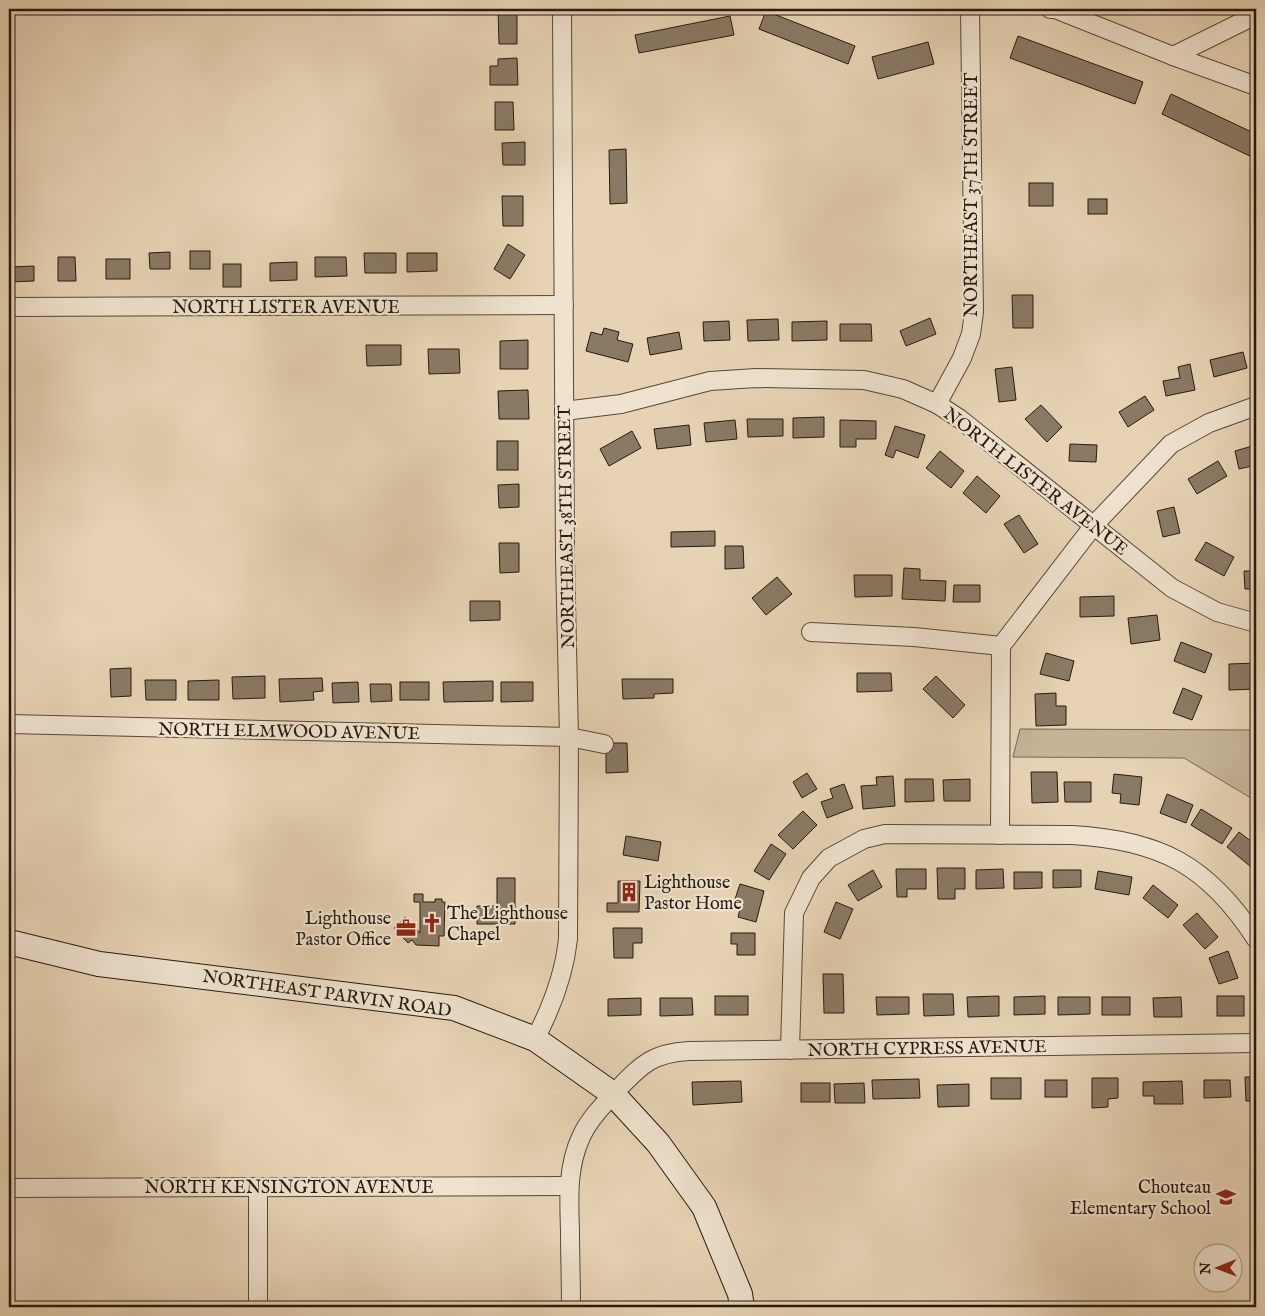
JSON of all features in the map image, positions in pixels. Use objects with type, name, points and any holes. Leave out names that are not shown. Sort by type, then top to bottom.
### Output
[{"type":"main road","name":"NORTHEAST PARVIN ROAD","points":[[9,942],[99,964],[454,1008],[536,1039],[613,1094],[658,1142],[704,1208],[740,1294],[742,1307]]},
{"type":"street","name":"NORTHEAST 38TH STREET","points":[[536,1039],[555,998],[566,960],[568,939],[569,737],[565,558],[562,9]]},
{"type":"street","name":"NORTHEAST 37TH STREET","points":[[937,404],[962,358],[971,334],[974,312],[970,9]]},
{"type":"street","points":[[1050,9],[1055,9],[1173,56],[1256,86]]},
{"type":"street","points":[[1173,56],[1256,14]]},
{"type":"street","name":"NORTH LISTER AVENUE","points":[[9,308],[564,305]]},
{"type":"street","name":"NORTH LISTER AVENUE","points":[[564,411],[621,404],[710,381],[756,378],[864,380],[903,389],[937,404],[986,438],[1009,459],[1151,572],[1179,592],[1217,612],[1256,624]]},
{"type":"street","points":[[1000,835],[1001,646],[1094,525],[1171,444],[1209,423],[1256,406]]},
{"type":"street","points":[[810,632],[914,637],[1001,646]]},
{"type":"street","name":"NORTH ELMWOOD AVENUE","points":[[9,724],[569,737],[604,744]]},
{"type":"street","points":[[790,1050],[794,913],[811,878],[829,858],[864,839],[885,834],[1095,836],[1137,844],[1173,857],[1202,875],[1228,899],[1256,939]]},
{"type":"street","name":"NORTH CYPRESS AVENUE","points":[[613,1094],[640,1067],[668,1052],[1256,1043]]},
{"type":"street","points":[[572,1307],[569,1186],[574,1156],[581,1136],[613,1094]]},
{"type":"street","name":"NORTH KENSINGTON AVENUE","points":[[9,1188],[569,1186]]},
{"type":"street","points":[[258,1187],[258,1307]]},
{"type":"shaded area","points":[[1020,729],[1256,730],[1256,801],[1184,758],[1013,757]]},
{"type":"building","points":[[498,9],[517,9],[517,44],[499,44]]},
{"type":"building","points":[[766,11],[855,46],[848,64],[759,29]]},
{"type":"building","points":[[730,16],[734,35],[639,53],[635,35]]},
{"type":"building","points":[[1018,36],[1143,82],[1135,104],[1010,58]]},
{"type":"building","points":[[928,42],[934,64],[878,79],[872,57]]},
{"type":"building","points":[[517,58],[518,85],[490,85],[490,66],[498,66],[498,59]]},
{"type":"building","points":[[1171,94],[1256,134],[1256,159],[1162,114]]},
{"type":"building","points":[[495,102],[513,102],[514,130],[495,130]]},
{"type":"building","points":[[525,142],[525,165],[503,165],[502,143]]},
{"type":"building","points":[[626,149],[627,203],[610,204],[609,150]]},
{"type":"building","points":[[1029,183],[1053,183],[1053,206],[1029,206]]},
{"type":"building","points":[[502,196],[523,196],[523,226],[503,226]]},
{"type":"building","points":[[1088,199],[1107,199],[1107,214],[1088,214]]},
{"type":"building","points":[[508,244],[525,255],[510,279],[494,269]]},
{"type":"building","points":[[190,251],[210,251],[210,269],[190,269]]},
{"type":"building","points":[[170,252],[170,269],[150,269],[149,253]]},
{"type":"building","points":[[364,253],[396,253],[396,273],[365,273]]},
{"type":"building","points":[[407,253],[437,253],[437,271],[407,272]]},
{"type":"building","points":[[58,257],[75,257],[76,281],[58,281]]},
{"type":"building","points":[[315,257],[346,257],[347,276],[315,277]]},
{"type":"building","points":[[106,259],[130,259],[130,279],[106,279]]},
{"type":"building","points":[[297,262],[297,280],[270,281],[270,263]]},
{"type":"building","points":[[223,264],[241,264],[241,287],[223,287]]},
{"type":"building","points":[[34,266],[34,281],[9,282],[9,267]]},
{"type":"building","points":[[1012,295],[1033,295],[1033,328],[1013,328]]},
{"type":"building","points":[[930,318],[936,334],[906,346],[900,331]]},
{"type":"building","points":[[778,319],[779,340],[748,341],[747,320]]},
{"type":"building","points":[[729,321],[730,340],[704,341],[703,322]]},
{"type":"building","points":[[827,321],[827,340],[792,341],[792,322]]},
{"type":"building","points":[[840,324],[871,324],[872,341],[840,341]]},
{"type":"building","points":[[604,328],[619,332],[617,340],[633,344],[628,362],[586,351],[591,332],[602,335]]},
{"type":"building","points":[[679,332],[682,349],[650,355],[647,338]]},
{"type":"building","points":[[528,340],[528,369],[500,369],[500,341]]},
{"type":"building","points":[[366,345],[401,345],[401,365],[367,366]]},
{"type":"building","points":[[428,349],[459,349],[460,373],[429,374]]},
{"type":"building","points":[[1243,352],[1247,368],[1214,377],[1210,360]]},
{"type":"building","points":[[1190,364],[1195,390],[1166,396],[1163,381],[1180,378],[1178,367]]},
{"type":"building","points":[[1012,367],[1016,400],[999,402],[995,369]]},
{"type":"building","points":[[528,390],[529,419],[499,419],[498,391]]},
{"type":"building","points":[[1145,396],[1154,410],[1128,427],[1119,412]]},
{"type":"building","points":[[1041,405],[1062,427],[1047,442],[1025,419]]},
{"type":"building","points":[[824,417],[824,437],[793,438],[793,418]]},
{"type":"building","points":[[747,419],[783,419],[783,436],[748,437]]},
{"type":"building","points":[[735,420],[737,439],[706,442],[704,423]]},
{"type":"building","points":[[840,420],[876,421],[876,439],[856,439],[856,447],[840,447]]},
{"type":"building","points":[[689,425],[691,445],[657,449],[654,429]]},
{"type":"building","points":[[895,426],[925,435],[918,458],[896,450],[893,458],[885,455]]},
{"type":"building","points":[[632,431],[641,448],[609,466],[600,449]]},
{"type":"building","points":[[497,441],[518,441],[518,470],[497,470]]},
{"type":"building","points":[[1070,444],[1097,445],[1096,462],[1069,461]]},
{"type":"building","points":[[1256,445],[1256,465],[1239,469],[1235,451]]},
{"type":"building","points":[[940,451],[964,471],[951,488],[926,468]]},
{"type":"building","points":[[1218,461],[1227,476],[1197,494],[1188,479]]},
{"type":"building","points":[[977,476],[1000,496],[986,513],[963,493]]},
{"type":"building","points":[[519,484],[519,507],[499,508],[498,485]]},
{"type":"building","points":[[1174,507],[1180,533],[1163,537],[1157,511]]},
{"type":"building","points":[[1019,515],[1038,544],[1024,553],[1004,524]]},
{"type":"building","points":[[715,531],[715,546],[671,547],[671,532]]},
{"type":"building","points":[[1206,542],[1234,557],[1224,576],[1195,560]]},
{"type":"building","points":[[499,543],[519,543],[519,572],[500,573]]},
{"type":"building","points":[[725,546],[743,546],[744,568],[725,569]]},
{"type":"building","points":[[904,568],[920,569],[920,580],[946,581],[945,601],[902,599]]},
{"type":"building","points":[[1244,571],[1256,571],[1256,589],[1245,589]]},
{"type":"building","points":[[854,575],[892,575],[892,596],[855,597]]},
{"type":"building","points":[[777,577],[792,594],[766,615],[752,598]]},
{"type":"building","points":[[954,585],[980,585],[980,602],[953,602]]},
{"type":"building","points":[[1114,596],[1114,616],[1080,617],[1080,597]]},
{"type":"building","points":[[470,601],[500,601],[500,620],[470,621]]},
{"type":"building","points":[[1157,615],[1160,640],[1131,644],[1128,618]]},
{"type":"building","points":[[1181,642],[1212,654],[1205,673],[1174,661]]},
{"type":"building","points":[[1046,653],[1074,661],[1069,681],[1040,674]]},
{"type":"building","points":[[1256,663],[1256,689],[1229,690],[1229,664]]},
{"type":"building","points":[[131,668],[131,696],[111,697],[110,669]]},
{"type":"building","points":[[857,673],[891,673],[892,691],[857,692]]},
{"type":"building","points":[[265,676],[265,698],[233,699],[232,677]]},
{"type":"building","points":[[936,676],[965,705],[953,718],[923,689]]},
{"type":"building","points":[[322,678],[323,691],[313,692],[314,700],[280,702],[279,679]]},
{"type":"building","points":[[622,679],[673,679],[673,693],[654,694],[654,698],[623,699]]},
{"type":"building","points":[[145,680],[176,680],[176,700],[146,700]]},
{"type":"building","points":[[219,680],[219,700],[188,700],[188,681]]},
{"type":"building","points":[[493,681],[493,701],[444,702],[443,682]]},
{"type":"building","points":[[358,682],[359,702],[333,703],[332,683]]},
{"type":"building","points":[[400,682],[429,682],[429,700],[400,700]]},
{"type":"building","points":[[501,682],[533,682],[533,701],[501,702]]},
{"type":"building","points":[[370,684],[391,684],[392,701],[371,702]]},
{"type":"building","points":[[1183,688],[1202,696],[1192,720],[1173,713]]},
{"type":"building","points":[[1056,693],[1056,706],[1066,706],[1066,725],[1036,726],[1035,694]]},
{"type":"building","points":[[606,743],[627,743],[628,772],[606,773]]},
{"type":"building","points":[[1031,772],[1057,772],[1058,802],[1032,803]]},
{"type":"building","points":[[807,773],[817,789],[802,798],[793,782]]},
{"type":"building","points":[[1114,774],[1142,777],[1139,805],[1120,803],[1121,794],[1112,793]]},
{"type":"building","points":[[893,776],[895,806],[863,809],[861,786],[877,785],[876,777]]},
{"type":"building","points":[[905,779],[933,779],[934,801],[905,802]]},
{"type":"building","points":[[970,779],[970,801],[944,801],[943,780]]},
{"type":"building","points":[[1064,782],[1091,782],[1091,802],[1065,802]]},
{"type":"building","points":[[844,784],[853,808],[827,818],[821,802],[833,798],[830,789]]},
{"type":"building","points":[[1167,794],[1193,805],[1186,823],[1160,813]]},
{"type":"building","points":[[1201,809],[1232,828],[1222,844],[1191,825]]},
{"type":"building","points":[[803,811],[817,825],[793,849],[778,835]]},
{"type":"building","points":[[1239,832],[1256,845],[1256,860],[1251,867],[1227,847]]},
{"type":"building","points":[[626,836],[661,842],[658,861],[623,855]]},
{"type":"building","points":[[771,844],[786,854],[769,880],[754,871]]},
{"type":"building","points":[[937,868],[965,868],[965,889],[955,889],[955,899],[938,899]]},
{"type":"building","points":[[896,869],[926,869],[926,889],[907,889],[907,897],[897,897]]},
{"type":"building","points":[[1003,869],[1004,888],[976,889],[976,870]]},
{"type":"building","points":[[873,870],[882,887],[858,901],[848,885]]},
{"type":"building","points":[[1053,870],[1081,870],[1081,887],[1053,888]]},
{"type":"building","points":[[1098,871],[1132,877],[1129,895],[1095,889]]},
{"type":"building","points":[[1014,872],[1042,872],[1042,888],[1014,889]]},
{"type":"building","points":[[497,878],[515,878],[515,924],[477,924],[477,906],[497,906]]},
{"type":"building","name":"Lighthouse Pastor Home","points":[[618,881],[640,881],[639,912],[607,912],[607,903],[618,903]]},
{"type":"building","points":[[740,884],[764,891],[756,922],[738,917],[742,901],[735,899]]},
{"type":"building","points":[[1153,885],[1178,905],[1168,918],[1143,898]]},
{"type":"building","name":"The Lighthouse Chapel","points":[[414,894],[423,894],[423,902],[435,902],[435,899],[442,899],[442,902],[445,902],[444,936],[439,936],[439,946],[416,945],[412,940],[408,943],[394,928],[405,917],[420,933],[420,902],[414,902]]},
{"type":"building","points":[[836,902],[853,909],[840,939],[824,932]]},
{"type":"building","points":[[1197,913],[1218,937],[1205,949],[1183,925]]},
{"type":"building","points":[[613,928],[642,928],[642,943],[633,943],[633,958],[614,958]]},
{"type":"building","points":[[731,933],[755,933],[755,955],[737,955],[737,944],[731,944]]},
{"type":"building","points":[[1228,951],[1238,978],[1219,984],[1209,958]]},
{"type":"building","points":[[823,974],[843,974],[844,1013],[824,1013]]},
{"type":"building","points":[[923,994],[953,994],[954,1015],[924,1016]]},
{"type":"building","points":[[715,996],[748,996],[748,1015],[715,1015]]},
{"type":"building","points":[[999,996],[999,1016],[968,1017],[967,997]]},
{"type":"building","points":[[1045,996],[1045,1014],[1014,1015],[1014,997]]},
{"type":"building","points":[[1217,996],[1244,996],[1244,1016],[1217,1016]]},
{"type":"building","points":[[876,997],[909,997],[909,1014],[877,1015]]},
{"type":"building","points":[[1058,997],[1090,997],[1090,1014],[1058,1015]]},
{"type":"building","points":[[1102,997],[1130,997],[1130,1015],[1102,1015]]},
{"type":"building","points":[[1181,997],[1182,1017],[1154,1017],[1153,998]]},
{"type":"building","points":[[641,998],[641,1015],[608,1016],[608,999]]},
{"type":"building","points":[[660,998],[692,998],[693,1015],[660,1016]]},
{"type":"building","points":[[1245,1077],[1256,1077],[1256,1101],[1246,1101]]},
{"type":"building","points":[[991,1078],[1021,1078],[1021,1099],[991,1099]]},
{"type":"building","points":[[1092,1078],[1118,1078],[1118,1098],[1108,1099],[1108,1107],[1092,1108]]},
{"type":"building","points":[[919,1079],[920,1098],[873,1099],[872,1080]]},
{"type":"building","points":[[1045,1080],[1067,1080],[1067,1097],[1045,1097]]},
{"type":"building","points":[[1204,1080],[1230,1080],[1231,1097],[1204,1098]]},
{"type":"building","points":[[741,1081],[742,1102],[693,1105],[692,1082]]},
{"type":"building","points":[[1182,1081],[1183,1104],[1154,1104],[1154,1096],[1143,1096],[1143,1082]]},
{"type":"building","points":[[801,1083],[830,1083],[830,1102],[801,1102]]},
{"type":"building","points":[[864,1083],[865,1103],[835,1103],[834,1084]]},
{"type":"building","points":[[969,1084],[969,1106],[938,1107],[937,1085]]},
{"type":"place","name":"Lighthouse Pastor Home","points":[[629,892]]},
{"type":"place","name":"The Lighthouse Chapel","points":[[432,923]]},
{"type":"place","name":"Lighthouse Pastor Office","points":[[406,928]]},
{"type":"place","name":"Chouteau Elementary School","points":[[1226,1197]]}]
